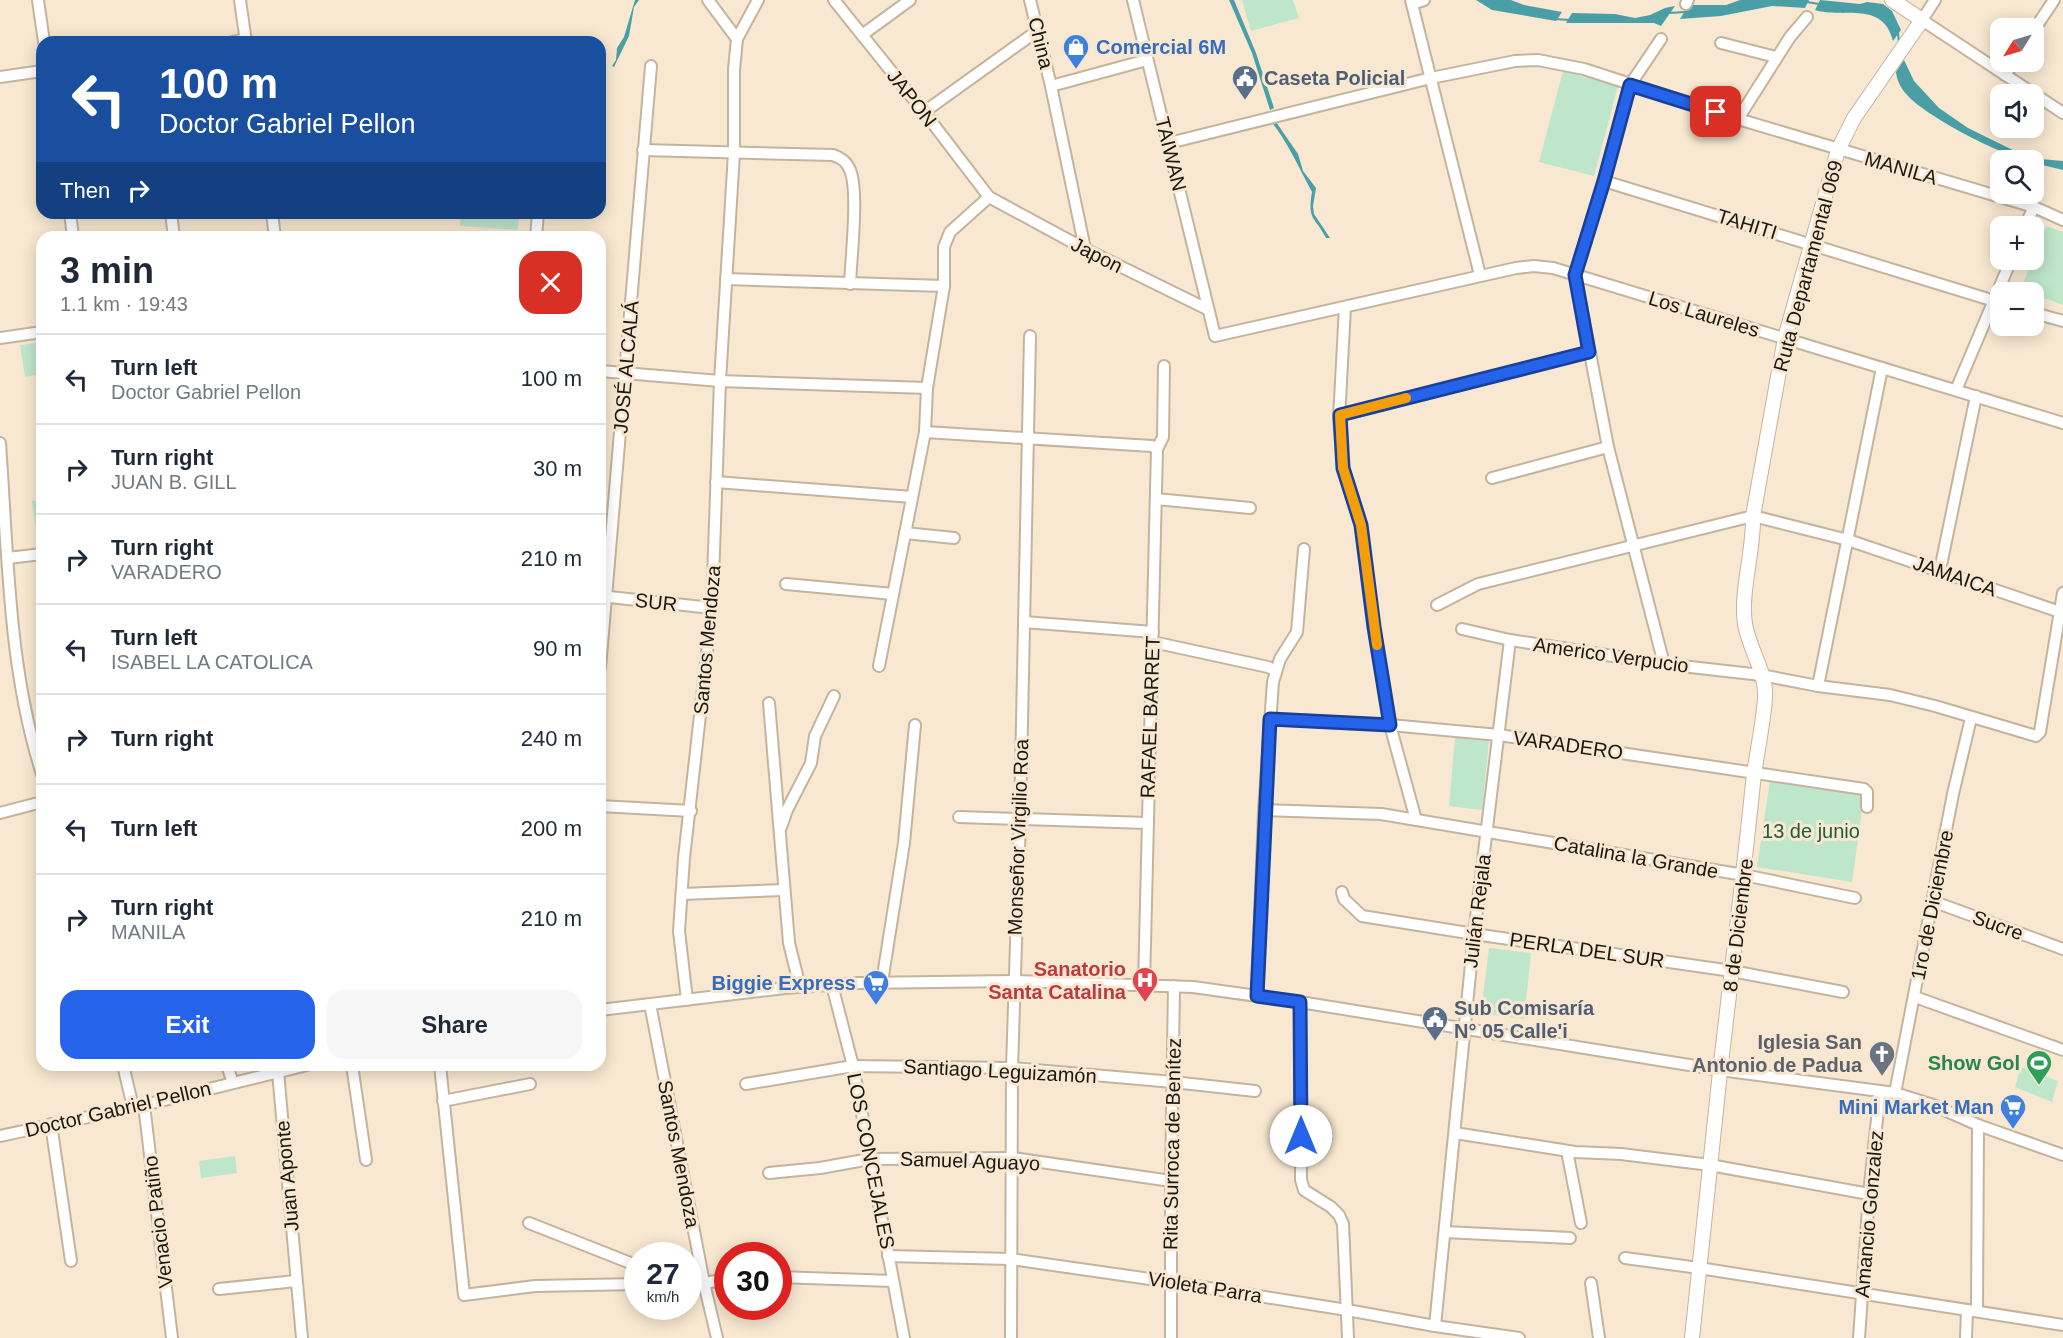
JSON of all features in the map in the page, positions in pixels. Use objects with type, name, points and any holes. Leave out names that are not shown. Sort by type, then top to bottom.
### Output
[{"type":"main road","points":[[1892,0],[1922,20]]},
{"type":"main road","name":"Ruta Departamental 069","points":[[1753,516],[1785,338],[1838,150],[1854,118],[1922,20]]},
{"type":"main road","name":"8 de Diciembre","points":[[1692,1338],[1754,771],[1765,697],[1761,675],[1744,623],[1744,603],[1754,533],[1753,516]]},
{"type":"street","points":[[38,0],[43,36]]},
{"type":"street","points":[[240,0],[244,36]]},
{"type":"street","points":[[708,0],[737,39],[758,0]]},
{"type":"street","name":"JAPON","points":[[834,0],[989,197]]},
{"type":"street","points":[[862,35],[910,0]]},
{"type":"street","name":"China","points":[[1030,0],[1051,86],[1085,249]]},
{"type":"street","name":"TAIWAN","points":[[1133,0],[1215,335],[1345,307]]},
{"type":"street","points":[[1424,0],[1411,2],[1480,275]]},
{"type":"street","points":[[1935,0],[1922,20],[2063,113]]},
{"type":"street","points":[[2042,18],[2054,0]]},
{"type":"street","points":[[1738,119],[1776,57],[1807,17]]},
{"type":"street","points":[[924,112],[1037,31]]},
{"type":"street","name":"Santos Mendoza","points":[[687,1000],[679,931],[712,608],[720,381],[734,153],[733,82],[737,39]]},
{"type":"street","points":[[1661,39],[1630,85],[1575,275],[1608,447],[1664,664]]},
{"type":"street","points":[[1721,43],[1776,57]]},
{"type":"street","points":[[1051,86],[1147,60]]},
{"type":"street","name":"MANILA","points":[[1169,143],[1431,78],[1515,61],[1538,60],[1584,69],[1838,150],[2034,207],[2063,220]]},
{"type":"street","name":"JOSÉ ALCALÁ","points":[[606,559],[626,374],[651,66]]},
{"type":"street","points":[[0,77],[36,72]]},
{"type":"street","points":[[643,150],[833,155],[843,159],[850,170],[854,188],[850,284]]},
{"type":"street","name":"TAHITI","points":[[1604,181],[1990,299]]},
{"type":"street","points":[[879,666],[926,432],[927,388],[944,286],[944,247],[950,232],[989,197]]},
{"type":"street","name":"Japon","points":[[989,197],[1085,249],[1207,309]]},
{"type":"street","points":[[2030,216],[2034,207]]},
{"type":"street","name":"Los Laureles","points":[[1345,307],[1480,275],[1534,266],[1553,268],[2063,423]]},
{"type":"street","points":[[726,279],[944,286]]},
{"type":"street","points":[[1345,307],[1340,415],[1343,468],[1361,525],[1390,725],[1416,820]]},
{"type":"street","points":[[1956,390],[1990,316]]},
{"type":"street","points":[[2044,316],[2063,321]]},
{"type":"street","points":[[0,339],[36,333]]},
{"type":"street","name":"Monseñor Virgilio Roa","points":[[1011,1338],[1013,981],[1020,818],[1030,336]]},
{"type":"street","points":[[1340,415],[1589,352]]},
{"type":"street","name":"RAFAEL BARRET","points":[[1144,985],[1157,449],[1163,437],[1164,366]]},
{"type":"street","points":[[1818,686],[1882,368]]},
{"type":"street","points":[[606,372],[720,381],[927,388]]},
{"type":"street","points":[[1940,570],[1977,396]]},
{"type":"street","points":[[926,432],[1152,446],[1157,449]]},
{"type":"street","points":[[0,443],[16,654],[25,711],[36,752]]},
{"type":"street","points":[[1492,478],[1608,447]]},
{"type":"street","points":[[716,482],[912,497]]},
{"type":"street","points":[[1156,499],[1250,508]]},
{"type":"street","points":[[1437,605],[1478,584],[1753,516]]},
{"type":"street","name":"JAMAICA","points":[[1753,516],[1848,540],[2061,612]]},
{"type":"street","points":[[905,533],[954,538]]},
{"type":"street","points":[[1257,996],[1264,810],[1273,682],[1280,659],[1297,632],[1304,549]]},
{"type":"street","points":[[8,558],[36,555]]},
{"type":"street","points":[[786,584],[893,594]]},
{"type":"street","points":[[2061,612],[2063,593]]},
{"type":"street","name":"SUR","points":[[606,596],[712,608]]},
{"type":"street","name":"Americo Verpucio","points":[[1462,629],[1510,640],[1664,664],[1761,675],[1818,686],[1890,695],[2036,736],[2039,735],[2061,612]]},
{"type":"street","points":[[1023,622],[1153,637],[1276,671]]},
{"type":"street","name":"Julián Rejala","points":[[1434,1326],[1474,934],[1510,640]]},
{"type":"street","points":[[779,830],[811,763],[815,736],[834,696]]},
{"type":"street","points":[[769,704],[789,943],[800,987]]},
{"type":"street","name":"1ro de Diciembre","points":[[1895,1092],[1953,794],[1971,718]]},
{"type":"street","name":"VARADERO","points":[[1270,719],[1390,725],[1499,735],[1754,771],[1864,789],[1867,792],[1867,807]]},
{"type":"street","points":[[882,982],[904,843],[915,725]]},
{"type":"street","points":[[0,813],[36,804]]},
{"type":"street","points":[[606,806],[691,811]]},
{"type":"street","name":"Catalina la Grande","points":[[1264,810],[1364,812],[1744,875],[1855,898]]},
{"type":"street","points":[[959,817],[1147,823]]},
{"type":"street","points":[[682,894],[784,890]]},
{"type":"street","name":"PERLA DEL SUR","points":[[1342,892],[1344,899],[1362,916],[1732,971],[1843,992]]},
{"type":"street","name":"Sucre","points":[[1932,901],[2063,949]]},
{"type":"street","points":[[606,1009],[800,987],[882,982],[1013,981],[1193,987],[1300,1002],[1720,1070],[1895,1092],[2063,1155]]},
{"type":"street","name":"LOS CONCEJALES","points":[[832,985],[853,1066],[904,1338]]},
{"type":"street","name":"Rita Surroca de Benítez","points":[[1171,1338],[1174,986]]},
{"type":"street","points":[[1915,997],[2063,1050]]},
{"type":"street","points":[[1300,1002],[1301,1180],[1304,1190],[1331,1207],[1339,1215],[1343,1224],[1348,1338]]},
{"type":"street","name":"Santos Mendoza","points":[[651,1004],[704,1283],[717,1338]]},
{"type":"street","name":"Santiago Leguizamón","points":[[746,1084],[853,1066],[1012,1068],[1255,1091]]},
{"type":"street","name":"Venacio Patiño","points":[[125,1071],[138,1106],[172,1338]]},
{"type":"street","points":[[229,1071],[233,1083]]},
{"type":"street","name":"Doctor Gabriel Pellon","points":[[0,1136],[282,1071]]},
{"type":"street","points":[[353,1071],[366,1160]]},
{"type":"street","points":[[440,1071],[464,1295],[535,1286],[624,1284]]},
{"type":"street","name":"Juan Aponte","points":[[278,1072],[302,1338]]},
{"type":"street","points":[[443,1101],[530,1084]]},
{"type":"street","name":"Amancio Gonzalez","points":[[1859,1338],[1869,1194],[1880,1091]]},
{"type":"street","points":[[51,1124],[71,1261]]},
{"type":"street","points":[[1966,1338],[1972,1311],[1978,1125]]},
{"type":"street","points":[[1455,1133],[1567,1151],[1621,1154],[1710,1165],[1869,1194]]},
{"type":"street","points":[[1567,1151],[1581,1224]]},
{"type":"street","name":"Samuel Aguayo","points":[[770,1173],[820,1168],[870,1159],[1012,1158],[1171,1181]]},
{"type":"street","points":[[529,1223],[624,1260]]},
{"type":"street","points":[[1445,1232],[1570,1238]]},
{"type":"street","name":"Violeta Parra","points":[[888,1256],[1011,1259],[1171,1282],[1519,1338]]},
{"type":"street","points":[[1625,1258],[2063,1325]]},
{"type":"street","points":[[792,1277],[893,1281]]},
{"type":"street","points":[[219,1289],[296,1281]]},
{"type":"street","points":[[704,1283],[714,1281]]},
{"type":"street","points":[[1591,1283],[1599,1338]]},
{"type":"green space","points":[[1242,0],[1293,0],[1299,18],[1251,31]]},
{"type":"green space","points":[[1563,71],[1618,86],[1594,176],[1539,162]]},
{"type":"green space","points":[[461,219],[519,219],[518,230],[460,226]]},
{"type":"green space","points":[[2046,226],[2063,232],[2063,305],[2044,298],[2044,282],[2024,282],[2028,270],[2044,270]]},
{"type":"green space","points":[[36,343],[36,375],[25,377],[20,345]]},
{"type":"green space","points":[[32,501],[36,501],[36,529]]},
{"type":"green space","points":[[1455,738],[1489,741],[1482,810],[1449,806]]},
{"type":"green space","name":"13 de junio","points":[[1770,781],[1864,795],[1852,882],[1757,867]]},
{"type":"green space","points":[[1489,948],[1531,953],[1524,1019],[1481,1013]]},
{"type":"green space","points":[[2021,1067],[2058,1081],[2052,1102],[2015,1087]]},
{"type":"green space","points":[[235,1156],[237,1173],[201,1178],[199,1161]]},
{"type":"water","points":[[635,0],[639,0],[634,7],[629,36],[614,67],[612,66],[616,60],[617,48],[624,37]]},
{"type":"water","points":[[1229,0],[1234,0],[1256,53],[1274,108],[1270,110],[1252,53]]},
{"type":"water","points":[[1476,0],[1511,0],[1524,5],[1562,12],[1556,21],[1492,10]]},
{"type":"water","points":[[1740,0],[1809,0],[1805,8],[1772,6],[1721,16],[1680,19],[1689,5],[1726,5]]},
{"type":"water","points":[[1820,0],[1883,4],[1892,11],[1901,30],[1893,41],[1888,28],[1881,20],[1861,14],[1815,10]]},
{"type":"water","points":[[1675,6],[1661,26],[1654,23],[1566,23],[1572,13],[1615,14],[1635,18]]},
{"type":"water","points":[[1904,60],[1914,81],[1939,108],[1968,128],[2013,150],[1999,150],[1968,136],[1933,115],[1904,92],[1896,72]]},
{"type":"water","points":[[1274,119],[1298,154],[1303,171],[1316,188],[1314,214],[1330,238],[1326,238],[1313,218],[1311,213],[1312,192],[1271,121]]},
{"type":"water","points":[[2044,159],[2063,161],[2063,170],[2044,165]]},
{"type":"waterway","points":[[1807,2],[1819,4]]},
{"type":"waterway","points":[[1668,13],[1686,12]]},
{"type":"waterway","points":[[1555,19],[1570,20]]},
{"type":"waterway","points":[[1898,32],[1899,45]]},
{"type":"slow traffic","points":[[1377,645],[1361,525],[1343,468],[1340,415],[1406,398]]},
{"type":"place","name":"Comercial 6M","points":[[1076,70]]},
{"type":"place","name":"Caseta Policial","points":[[1245,101]]},
{"type":"place","name":"Sanatorio Santa Catalina","points":[[1145,1003]]},
{"type":"place","name":"Biggie Express","points":[[876,1006]]},
{"type":"place","name":"Sub Comisaría N° 05 Calle'i","points":[[1435,1042]]},
{"type":"place","name":"Iglesia San Antonio de Padua","points":[[1882,1077]]},
{"type":"place","name":"Show Gol","points":[[2039,1086]]},
{"type":"place","name":"Mini Market Man","points":[[2013,1130]]},
{"type":"route","points":[[1301,1136],[1300,1002],[1257,996],[1270,719],[1390,725],[1361,525],[1343,468],[1340,415],[1589,352],[1575,275],[1630,85],[1716,112]]}]
